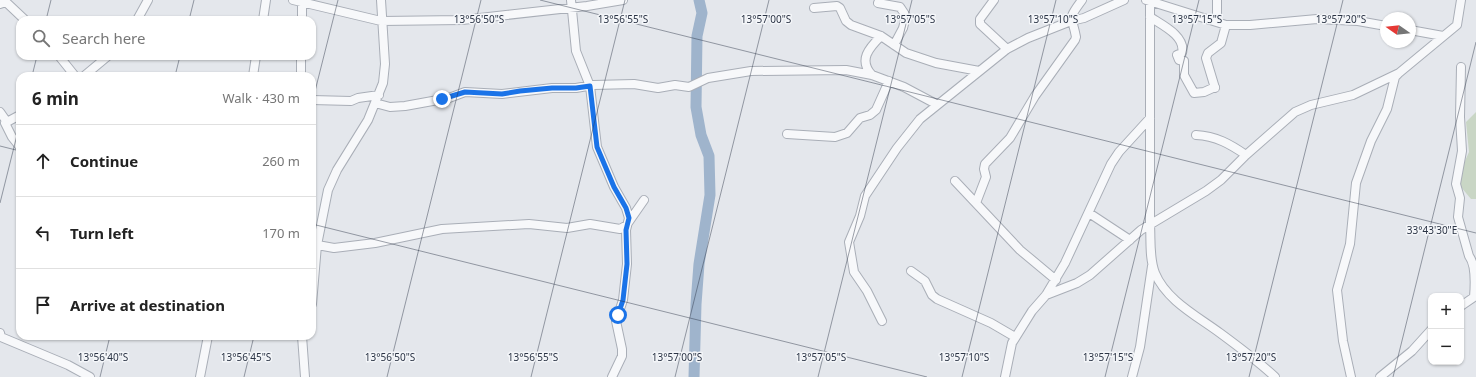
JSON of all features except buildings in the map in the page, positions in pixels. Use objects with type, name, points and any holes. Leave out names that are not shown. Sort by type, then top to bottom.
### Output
[{"type":"street","points":[[139,16],[148,0]]},
{"type":"street","points":[[264,16],[266,0]]},
{"type":"street","points":[[293,0],[382,21],[462,20],[572,4],[623,0]]},
{"type":"street","points":[[316,240],[328,190],[337,170],[368,120],[379,95],[385,74],[381,0]]},
{"type":"street","points":[[994,0],[980,19],[980,24],[1007,49]]},
{"type":"street","points":[[976,202],[986,177],[984,169],[985,164],[1010,138],[1035,96],[1075,40],[1076,32],[1071,21],[1072,13],[1082,0]]},
{"type":"street","points":[[882,322],[867,291],[854,272],[849,242],[860,216],[865,196],[916,122],[936,104],[1007,49],[1018,43],[1071,21],[1084,18],[1124,0]]},
{"type":"street","points":[[1132,377],[1140,346],[1152,262],[1150,224],[1149,0],[1226,25],[1317,18],[1358,21],[1380,25]]},
{"type":"street","points":[[1217,0],[1217,22]]},
{"type":"street","points":[[1351,377],[1343,341],[1337,290],[1350,244],[1356,183],[1370,141],[1387,109],[1394,77],[1457,25],[1461,0]]},
{"type":"street","points":[[0,4],[6,2],[21,16]]},
{"type":"street","points":[[302,2],[302,16]]},
{"type":"street","points":[[878,3],[900,7],[906,16],[903,28],[894,45]]},
{"type":"street","points":[[572,4],[576,50],[590,86],[597,147],[614,187],[626,208],[629,218],[627,224],[627,264],[623,300],[616,321],[622,356],[612,377]]},
{"type":"street","points":[[814,8],[837,6],[842,10],[846,21],[851,25],[881,36],[915,57],[944,65],[979,71]]},
{"type":"street","points":[[1150,17],[1173,32],[1177,37],[1182,53],[1177,55],[1179,60],[1184,61],[1184,75],[1194,93],[1204,92],[1215,88],[1206,58],[1208,53],[1221,43],[1226,25]]},
{"type":"street","points":[[1416,31],[1443,36]]},
{"type":"street","points":[[872,75],[866,66],[866,54],[881,36]]},
{"type":"street","points":[[61,60],[72,72]]},
{"type":"street","points":[[89,72],[103,60]]},
{"type":"street","points":[[253,72],[255,60]]},
{"type":"street","points":[[301,60],[301,72]]},
{"type":"street","points":[[1461,68],[1460,117],[1462,151],[1456,181],[1460,198],[1458,217],[1469,256],[1473,260],[1475,296],[1464,304]]},
{"type":"street","points":[[375,103],[396,107],[449,98],[461,92],[502,94],[544,88],[576,88],[634,84],[658,88],[675,85],[689,87],[708,78],[751,71],[846,70],[872,75],[889,81],[936,104]]},
{"type":"street","points":[[1046,295],[1077,283],[1090,275],[1141,230],[1206,191],[1221,180],[1246,155],[1295,112],[1311,105],[1353,95],[1399,73]]},
{"type":"street","points":[[787,134],[835,137],[847,133],[860,118],[870,115],[876,110],[889,81]]},
{"type":"street","points":[[316,100],[351,101],[358,98],[379,95]]},
{"type":"street","points":[[0,112],[4,124],[16,142]]},
{"type":"street","points":[[4,124],[16,117]]},
{"type":"street","points":[[1005,377],[1010,350],[1015,337],[1032,311],[1046,295],[1056,280],[1074,246],[1111,164],[1150,118]]},
{"type":"street","points":[[1196,135],[1210,136],[1224,141],[1246,155]]},
{"type":"street","points":[[955,181],[1020,250],[1056,280]]},
{"type":"street","points":[[316,244],[334,248],[375,244],[442,229],[529,224],[567,228],[590,224],[620,229],[627,224],[644,200]]},
{"type":"street","points":[[1089,213],[1130,240]]},
{"type":"street","points":[[1152,262],[1158,280],[1172,297],[1247,353],[1275,377]]},
{"type":"street","points":[[911,271],[925,281],[936,299],[991,323],[1015,337]]},
{"type":"street","points":[[0,333],[1,337],[68,365],[90,377]]},
{"type":"street","points":[[1380,377],[1412,351],[1428,333]]},
{"type":"street","points":[[200,377],[207,340]]},
{"type":"street","points":[[302,340],[305,377]]},
{"type":"green space","points":[[1476,112],[1476,199],[1471,199],[1456,181],[1469,152],[1466,122]]},
{"type":"waterway","points":[[694,377],[696,304],[699,264],[710,195],[709,156],[701,135],[696,107],[697,36],[702,13],[699,0]]},
{"type":"route","points":[[442,99],[449,98],[461,92],[502,94],[552,88],[576,88],[590,86],[597,147],[614,187],[626,208],[629,218],[626,230],[627,264],[623,300],[622,307],[618,315]]}]
